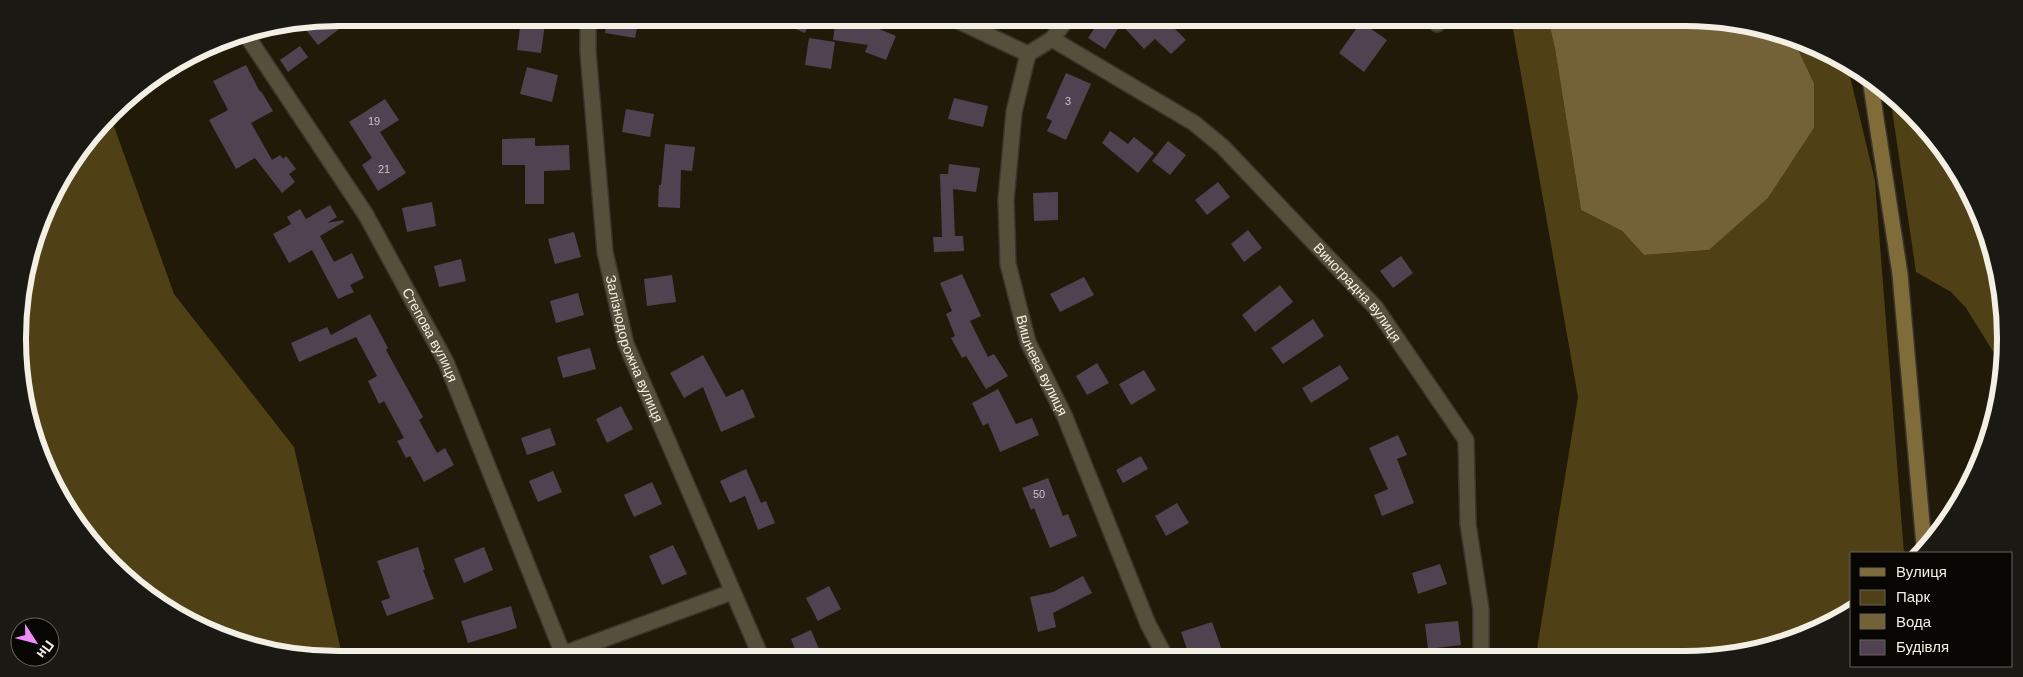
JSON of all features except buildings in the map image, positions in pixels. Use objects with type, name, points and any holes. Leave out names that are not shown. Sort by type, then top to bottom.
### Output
[{"type":"street","name":"Залізнодорожна вулиця","points":[[588,26],[588,52],[605,252],[626,344],[758,651]]},
{"type":"street","points":[[969,26],[1028,54],[1052,39],[1062,26]]},
{"type":"street","name":"Виноградна вулиця","points":[[1052,39],[1194,123],[1223,147],[1376,308],[1466,440],[1468,524],[1481,609],[1481,651]]},
{"type":"street","name":"Степова вулиця","points":[[249,40],[366,215],[446,362],[562,651]]},
{"type":"street","name":"Вишнева вулиця","points":[[1028,54],[1014,112],[1012,132],[1006,200],[1008,264],[1028,342],[1065,417],[1148,624],[1162,651]]},
{"type":"street","points":[[1871,89],[1900,274],[1923,539]]},
{"type":"street","points":[[577,651],[732,592]]},
{"type":"green space","points":[[1512,26],[1550,26],[1581,210],[1622,231],[1644,255],[1709,250],[1768,198],[1814,128],[1814,83],[1797,47],[1823,58],[1849,73],[1875,181],[1904,552],[1850,552],[1850,603],[1823,619],[1765,640],[1725,648],[1685,651],[1537,651],[1578,397]]},
{"type":"green space","points":[[1891,105],[1932,148],[1955,182],[1973,219],[1991,278],[1996,318],[1996,356],[1966,308],[1951,292],[1916,272]]},
{"type":"green space","points":[[113,123],[174,294],[294,447],[341,651],[298,648],[258,640],[219,627],[182,609],[148,586],[118,559],[91,529],[68,495],[50,458],[32,399],[26,338],[29,298],[37,258],[58,200],[91,148]]},
{"type":"water","points":[[1550,26],[1705,27],[1745,32],[1785,43],[1797,47],[1814,83],[1814,128],[1768,198],[1709,250],[1644,255],[1622,231],[1581,210]]}]
